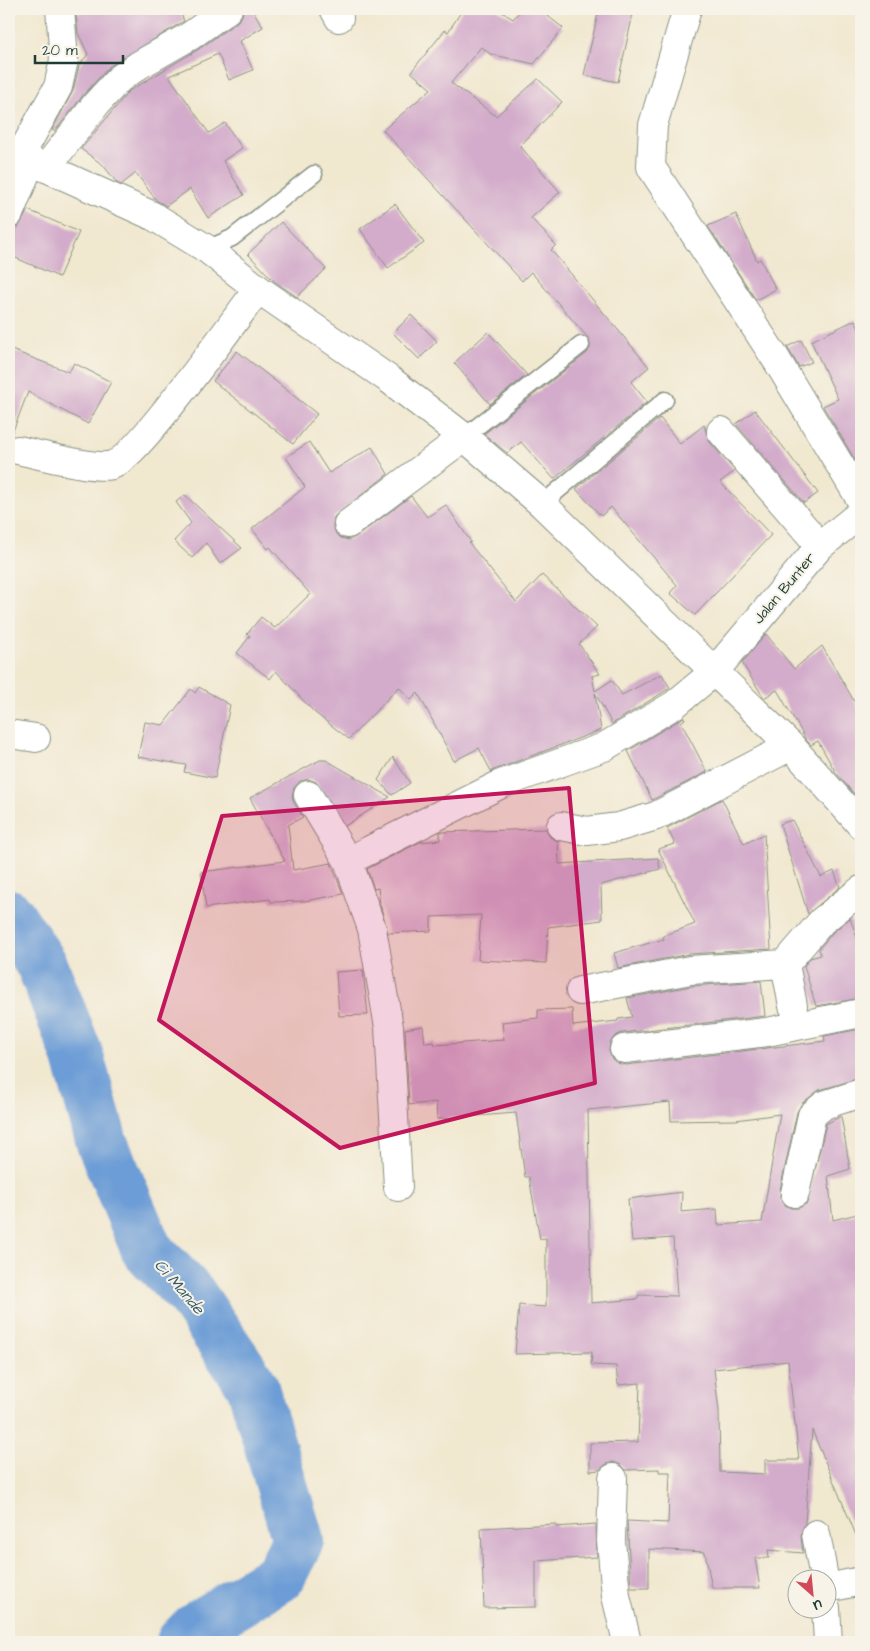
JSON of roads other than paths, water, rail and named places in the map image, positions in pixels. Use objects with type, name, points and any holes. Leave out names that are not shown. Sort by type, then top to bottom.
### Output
[{"type":"street","points":[[9,214],[27,161],[58,87],[64,60],[60,9]]},
{"type":"street","points":[[27,161],[97,103],[119,79],[139,65],[190,36],[228,9]]},
{"type":"street","points":[[687,9],[653,125],[651,167],[776,359],[861,500]]},
{"type":"street","points":[[27,161],[153,216],[207,249],[258,289],[390,380],[464,437],[542,504],[791,746],[861,825]]},
{"type":"street","points":[[18,450],[104,466],[120,461],[145,437],[258,289]]},
{"type":"street","points":[[721,431],[820,546]]},
{"type":"street","points":[[348,524],[464,437]]},
{"type":"street","name":"Jalan Bunter","points":[[348,861],[501,784],[604,747],[674,705],[714,672],[820,546],[861,513]]},
{"type":"street","points":[[9,734],[36,738]]},
{"type":"street","points":[[561,826],[587,831],[619,827],[656,816],[791,746]]},
{"type":"street","points":[[308,795],[348,861],[372,929],[390,1027],[398,1187]]},
{"type":"street","points":[[580,991],[690,970],[785,964],[822,921],[861,890]]},
{"type":"street","points":[[785,964],[793,1006]]},
{"type":"street","points":[[624,1049],[767,1032],[861,1013]]},
{"type":"street","points":[[795,1193],[812,1115],[824,1105],[861,1093]]},
{"type":"street","points":[[613,1478],[611,1541],[616,1596],[627,1642]]},
{"type":"street","points":[[816,1534],[822,1568]]},
{"type":"street","points":[[838,1586],[861,1581]]},
{"type":"street","points":[[827,1618],[828,1642]]},
{"type":"lane","points":[[207,249],[232,238],[314,174]]},
{"type":"lane","points":[[464,437],[581,345]]},
{"type":"lane","points":[[542,504],[665,400]]},
{"type":"waterway","name":"Ci Mande","points":[[9,915],[42,965],[77,1054],[102,1143],[147,1250],[191,1295],[252,1385],[298,1540],[280,1576],[198,1626],[182,1642]]}]
